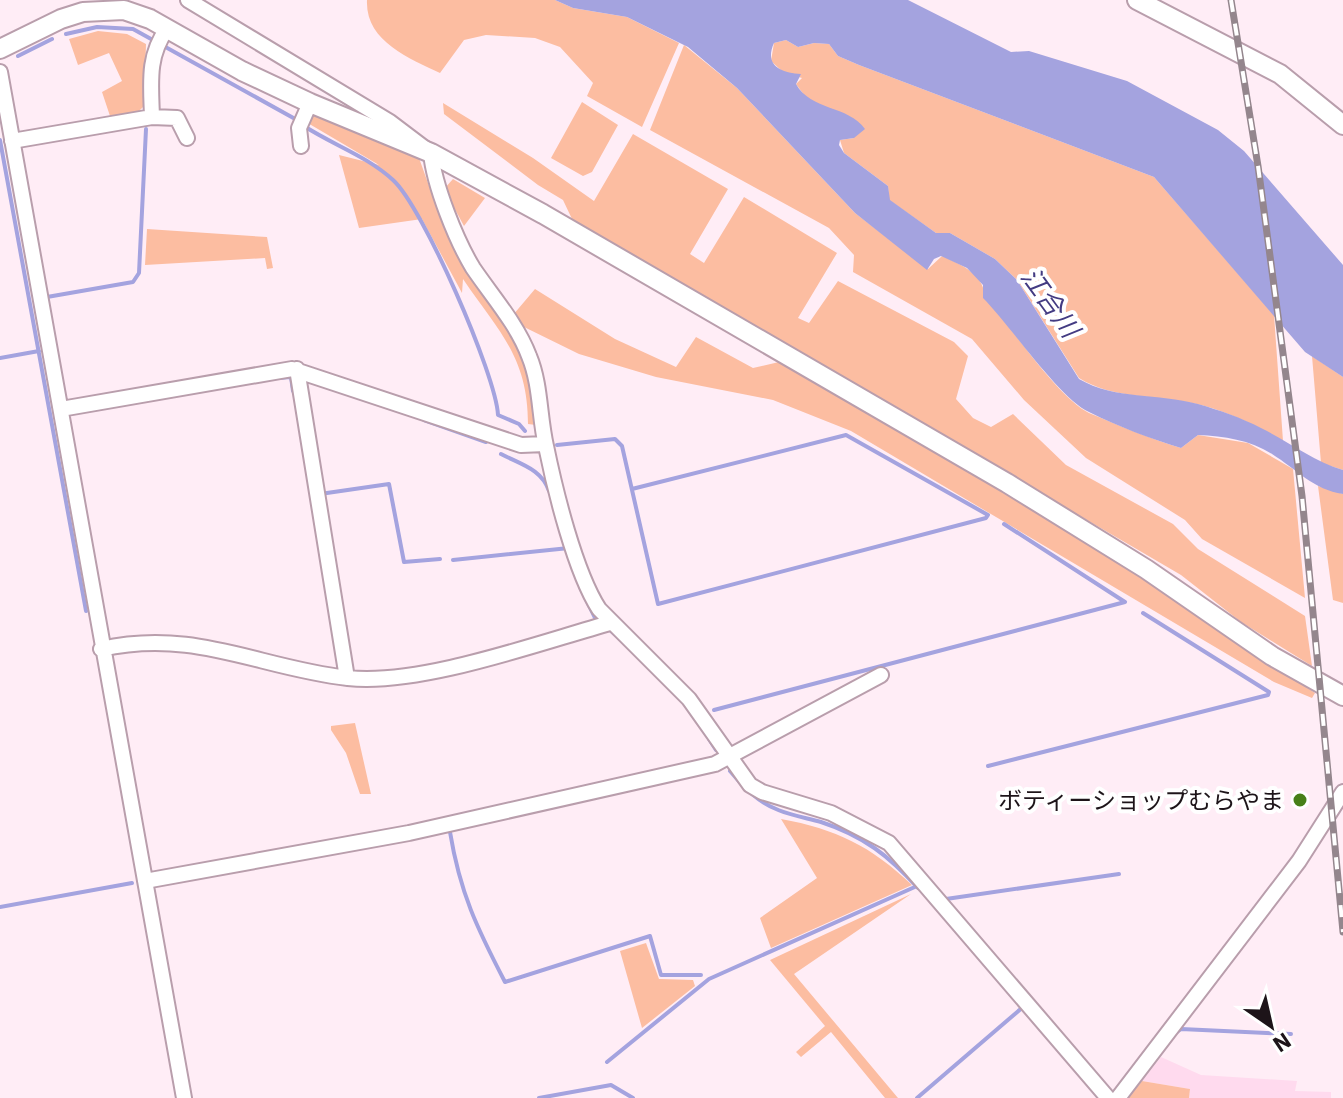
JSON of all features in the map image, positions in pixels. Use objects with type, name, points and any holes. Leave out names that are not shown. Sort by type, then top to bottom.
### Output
[{"type":"street","points":[[188,0],[390,122],[431,153],[543,214],[993,475],[1146,569],[1272,656],[1343,696]]},
{"type":"street","points":[[1137,0],[1280,74],[1343,125]]},
{"type":"street","points":[[0,49],[83,12],[124,10],[165,31],[304,115],[431,153]]},
{"type":"street","points":[[152,117],[154,47],[165,31]]},
{"type":"street","points":[[0,72],[101,649],[184,1098]]},
{"type":"street","points":[[301,146],[304,115]]},
{"type":"street","points":[[12,141],[152,117],[177,118],[187,138]]},
{"type":"street","points":[[431,153],[433,174],[471,264],[529,356],[541,398],[545,444],[589,594],[610,623],[669,677],[750,785],[762,792],[831,813],[889,843],[1108,1098]]},
{"type":"street","points":[[61,409],[298,375],[521,445],[545,444]]},
{"type":"street","points":[[298,375],[347,678]]},
{"type":"street","points":[[101,649],[136,642],[187,642],[347,678],[435,671],[610,623]]},
{"type":"street","points":[[145,881],[409,833],[715,764],[881,675]]},
{"type":"street","points":[[1118,1098],[1299,861],[1343,792]]},
{"type":"shaded area","points":[[367,0],[555,0],[573,8],[627,17],[679,43],[642,127],[587,96],[593,83],[560,47],[535,38],[486,35],[464,40],[440,73],[403,54],[381,37],[368,14]]},
{"type":"shaded area","points":[[98,31],[127,34],[146,44],[144,106],[138,112],[110,116],[102,92],[122,81],[109,53],[78,65],[69,39]]},
{"type":"shaded area","points":[[786,40],[798,47],[814,43],[829,44],[838,56],[859,65],[1154,177],[1274,315],[1283,441],[1215,409],[1178,400],[1106,390],[1079,378],[1017,280],[995,259],[950,233],[936,233],[889,200],[888,186],[844,153],[840,140],[854,138],[804,95],[796,84],[802,78],[784,73],[771,61],[774,43]]},
{"type":"shaded area","points":[[684,45],[737,88],[855,213],[928,269],[942,256],[973,273],[1033,358],[1076,405],[1101,418],[1181,448],[1198,435],[1248,443],[1293,469],[1305,598],[1202,539],[1185,520],[1086,458],[1024,400],[972,339],[853,272],[854,255],[829,228],[650,130]]},
{"type":"shaded area","points":[[582,102],[618,125],[592,172],[583,176],[551,158]]},
{"type":"shaded area","points":[[443,103],[533,158],[594,201],[633,134],[728,189],[690,254],[704,263],[744,197],[837,253],[798,318],[809,323],[838,281],[954,342],[968,356],[956,399],[973,418],[991,427],[1013,414],[1066,465],[1173,524],[1198,549],[1305,616],[1312,666],[1241,622],[1181,575],[572,219],[563,200],[538,185],[444,114]]},
{"type":"shaded area","points":[[310,111],[419,158],[433,197],[466,264],[520,346],[533,392],[536,425],[528,424],[523,381],[509,346],[463,279],[462,293],[422,219],[359,228],[339,155],[379,165],[306,122]]},
{"type":"shaded area","points":[[453,179],[485,198],[464,226],[444,189]]},
{"type":"shaded area","points":[[147,229],[267,237],[273,268],[267,269],[265,258],[145,265]]},
{"type":"shaded area","points":[[535,289],[615,339],[676,367],[696,337],[753,368],[779,362],[1066,526],[1315,693],[1312,698],[1274,682],[851,431],[773,400],[656,377],[579,354],[522,326],[513,315]]},
{"type":"shaded area","points":[[1312,356],[1343,377],[1343,470],[1321,463]]},
{"type":"shaded area","points":[[1318,486],[1343,494],[1343,603],[1333,600]]},
{"type":"shaded area","points":[[355,723],[371,794],[360,794],[346,753],[331,730],[331,726]]},
{"type":"shaded area","points":[[781,819],[819,828],[852,841],[897,871],[912,885],[771,948],[760,918],[817,878]]},
{"type":"shaded area","points":[[911,894],[794,974],[898,1098],[885,1098],[831,1032],[801,1057],[796,1052],[825,1026],[770,960]]},
{"type":"shaded area","points":[[646,943],[659,979],[693,980],[695,986],[642,1028],[620,951]]},
{"type":"shaded area","points":[[1161,1057],[1201,1075],[1297,1081],[1295,1091],[1331,1092],[1331,1098],[1189,1098],[1190,1089],[1142,1081]]},
{"type":"shaded area","points":[[1142,1081],[1190,1089],[1189,1098],[1128,1098]]},
{"type":"water","points":[[555,0],[908,0],[1011,52],[1029,51],[1127,81],[1218,130],[1244,151],[1343,265],[1343,377],[1305,352],[1154,177],[859,65],[838,56],[829,44],[814,43],[798,47],[786,40],[774,43],[771,51],[773,62],[781,70],[801,74],[796,84],[803,93],[858,121],[865,129],[854,138],[840,140],[839,145],[844,153],[888,186],[890,200],[936,233],[950,233],[995,259],[1017,280],[1079,379],[1107,390],[1198,404],[1246,421],[1343,470],[1343,494],[1314,484],[1264,449],[1246,442],[1198,435],[1181,448],[1089,412],[1064,392],[1035,360],[983,298],[983,285],[967,268],[941,256],[934,259],[927,270],[855,213],[737,88],[688,47],[627,17],[573,8]]},
{"type":"waterway","points":[[66,34],[97,27],[133,29],[297,120]]},
{"type":"waterway","points":[[18,56],[52,39]]},
{"type":"waterway","points":[[304,126],[372,164],[393,180],[406,196],[439,256],[472,330],[498,415],[519,424],[525,431]]},
{"type":"waterway","points":[[47,297],[133,282],[139,273],[146,129]]},
{"type":"waterway","points":[[0,140],[86,611]]},
{"type":"waterway","points":[[0,358],[39,351]]},
{"type":"waterway","points":[[278,378],[291,377],[293,391]]},
{"type":"waterway","points":[[424,420],[486,442]]},
{"type":"waterway","points":[[557,445],[615,439],[622,446],[658,604],[988,515],[846,435],[632,489]]},
{"type":"waterway","points":[[501,454],[536,472],[549,491]]},
{"type":"waterway","points":[[320,494],[389,484],[404,562],[440,559]]},
{"type":"waterway","points":[[1004,524],[1125,602]]},
{"type":"waterway","points":[[453,560],[569,548]]},
{"type":"waterway","points":[[580,587],[596,620]]},
{"type":"waterway","points":[[714,710],[1125,602]]},
{"type":"waterway","points":[[988,766],[1268,695],[1269,692],[1143,613]]},
{"type":"waterway","points":[[610,630],[620,639]]},
{"type":"waterway","points":[[709,739],[716,750]]},
{"type":"waterway","points":[[730,771],[743,786]]},
{"type":"waterway","points":[[752,794],[777,809],[821,822],[863,841],[897,866],[918,888]]},
{"type":"waterway","points":[[450,832],[471,910],[505,982],[650,936],[661,975],[701,975]]},
{"type":"waterway","points":[[946,899],[1119,874]]},
{"type":"waterway","points":[[0,907],[132,883]]},
{"type":"waterway","points":[[607,1062],[709,979],[917,886]]},
{"type":"waterway","points":[[917,1098],[1023,1007]]},
{"type":"waterway","points":[[1177,1032],[1181,1029],[1291,1034]]},
{"type":"waterway","points":[[539,1098],[611,1085],[633,1098]]},
{"type":"railway","points":[[1231,0],[1258,166],[1302,496],[1343,932]]},
{"type":"place","name":"ボティーショップむらやま","points":[[1300,800]]},
{"type":"water label","name":"江合川","points":[[1051,302]]}]
